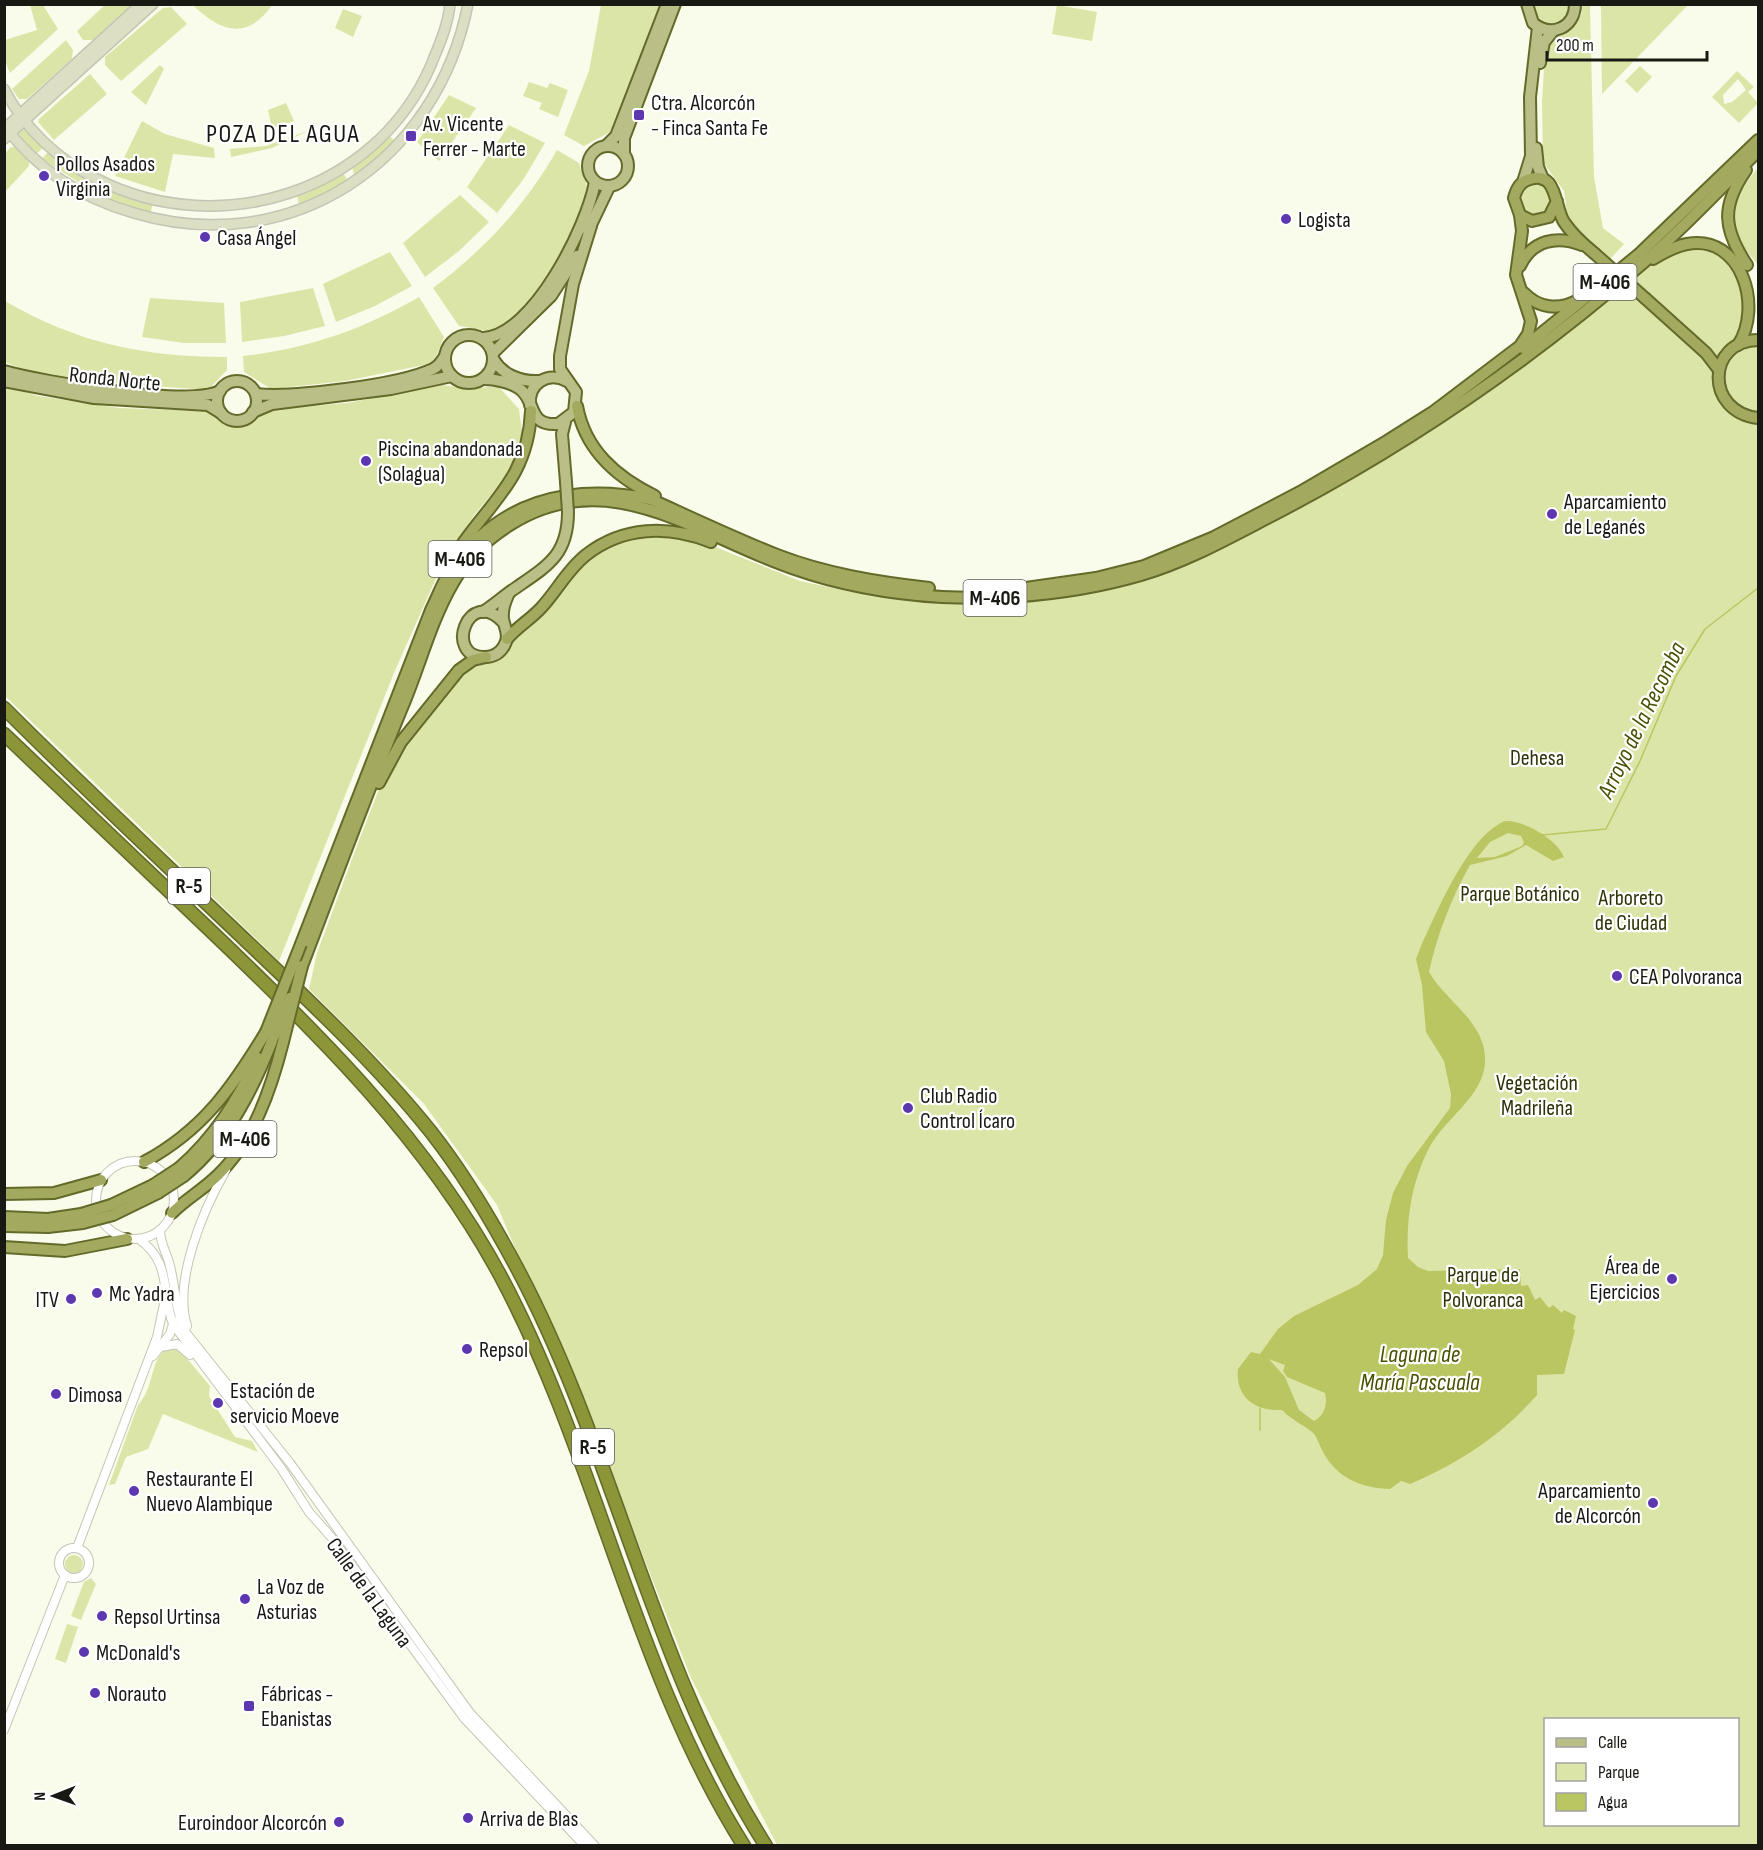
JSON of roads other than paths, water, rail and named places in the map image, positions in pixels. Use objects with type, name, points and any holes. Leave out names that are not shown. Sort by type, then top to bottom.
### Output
[{"type":"highway","name":"M-406","points":[[172,1213],[215,1178],[239,1149],[264,1104],[274,1037],[305,945],[346,825],[431,610],[448,574],[468,549],[494,525],[522,509],[551,498],[578,493],[606,492],[650,499],[777,555],[865,579],[937,590],[994,591],[1049,587],[1144,566],[1214,537],[1300,492],[1438,408],[1509,360],[1638,255],[1758,140]]},
{"type":"highway","name":"M-406","points":[[1758,152],[1735,186],[1728,213],[1730,236],[1756,284],[1758,307]]},
{"type":"highway","name":"M-406","points":[[507,639],[541,608],[585,556],[609,540],[635,532],[658,529],[679,531],[796,576],[885,591],[996,598],[1052,594],[1136,577],[1184,559],[1305,498],[1390,449],[1514,366],[1645,262],[1758,152]]},
{"type":"highway","points":[[1575,235],[1554,223],[1520,216],[1514,198],[1523,182],[1536,178],[1543,179],[1554,188],[1562,219],[1575,235],[1714,361],[1719,370],[1719,387],[1730,407],[1739,413],[1758,418]]},
{"type":"highway","points":[[1541,221],[1553,213],[1557,201]]},
{"type":"highway","name":"M-406","points":[[1438,408],[1520,346],[1528,334],[1531,321],[1516,275],[1521,249],[1520,216]]},
{"type":"highway","name":"M-406","points":[[1521,249],[1541,221]]},
{"type":"highway","name":"M-406","points":[[1516,275],[1529,252],[1549,240],[1572,241],[1591,250]]},
{"type":"highway","name":"M-406","points":[[1584,312],[1601,303],[1652,260],[1688,243],[1703,244],[1714,247],[1731,257],[1739,264],[1749,281],[1754,316],[1747,335],[1735,347]]},
{"type":"highway","name":"M-406","points":[[1519,288],[1537,304],[1565,306],[1575,302],[1638,255]]},
{"type":"highway","points":[[1688,337],[1711,350],[1735,347],[1758,340]]},
{"type":"highway","points":[[1719,370],[1735,347]]},
{"type":"highway","name":"M-406","points":[[577,406],[580,426],[591,446],[613,469],[640,489],[707,520],[722,531]]},
{"type":"highway","points":[[346,825],[417,630],[440,580],[460,546],[506,491],[522,459],[530,432],[531,408]]},
{"type":"highway","name":"M-406","points":[[4,1226],[48,1227],[82,1219],[112,1210],[156,1189],[181,1172],[207,1142],[237,1100],[258,1057],[274,1037],[302,966],[305,945],[337,876],[451,586],[477,551],[494,536],[524,517],[579,501],[628,502],[669,516],[798,571],[885,591]]},
{"type":"highway","points":[[337,876],[390,760],[401,742],[459,670],[473,660],[486,657]]},
{"type":"highway","name":"R-5","points":[[4,708],[349,1039],[431,1132],[467,1184],[517,1268],[561,1358],[658,1622],[705,1734],[766,1845]]},
{"type":"highway","name":"R-5","points":[[4,734],[303,1019],[417,1147],[452,1196],[500,1275],[545,1368],[662,1684],[717,1803],[744,1845]]},
{"type":"highway","name":"M-406","points":[[144,1162],[176,1144],[212,1111],[274,1037]]},
{"type":"highway","points":[[417,1147],[439,1188]]},
{"type":"highway","points":[[4,1194],[54,1193],[101,1180]]},
{"type":"highway","name":"M-406","points":[[4,1217],[82,1219]]},
{"type":"highway","points":[[4,1247],[65,1251],[127,1239]]},
{"type":"highway","points":[[604,1542],[611,1562],[623,1577]]},
{"type":"highway","points":[[676,1649],[688,1693]]},
{"type":"main road","points":[[22,117],[141,4]]},
{"type":"main road","points":[[153,4],[6,131],[42,166],[68,186],[119,208],[181,224],[237,224],[280,216],[312,205],[354,183],[396,148],[423,117],[442,82],[458,44],[468,4]]},
{"type":"main road","points":[[4,88],[22,117],[55,153],[79,170],[131,194],[196,207],[251,204],[284,196],[311,186],[344,168],[386,133],[407,108],[427,74],[444,30],[450,4]]},
{"type":"main road","points":[[609,187],[595,182],[589,173],[588,162],[595,150],[606,146],[616,136],[667,4]]},
{"type":"main road","points":[[484,379],[489,374],[494,356],[551,296],[575,260],[609,187],[625,178],[628,166],[624,154],[624,138],[675,4]]},
{"type":"main road","points":[[1527,4],[1530,18],[1538,27],[1553,31],[1571,21],[1575,4]]},
{"type":"main road","points":[[1523,182],[1531,156],[1530,97],[1538,27]]},
{"type":"main road","points":[[1543,179],[1536,156],[1536,101],[1540,56],[1544,42],[1553,31]]},
{"type":"main road","points":[[606,146],[619,149],[624,154]]},
{"type":"main road","points":[[256,394],[293,394],[389,381],[435,368],[445,356],[449,345],[457,338],[469,334],[483,338],[502,333],[545,291],[571,250],[593,196],[595,182]]},
{"type":"main road","points":[[509,592],[504,606],[503,622],[507,639],[500,651],[486,657],[473,654],[464,643],[462,636],[466,622],[470,617],[483,612],[509,592],[547,567],[561,550],[568,530],[562,434],[565,422],[577,406],[576,392],[560,369],[560,356],[573,284],[591,226]]},
{"type":"main road","points":[[483,338],[499,368],[519,379],[539,381],[550,377],[567,381]]},
{"type":"main road","points":[[445,356],[452,376],[464,383],[496,379],[520,389],[531,408],[556,435],[562,451]]},
{"type":"main road","name":"Ronda Norte","points":[[4,371],[61,384],[141,393],[210,396],[220,391]]},
{"type":"main road","points":[[253,412],[256,394],[248,384],[237,381],[227,384],[220,391],[217,402],[221,413],[238,420],[272,404],[391,389],[452,376]]},
{"type":"main road","name":"Ronda Norte","points":[[4,381],[94,398],[208,405],[221,413]]},
{"type":"main road","points":[[531,408],[531,392],[539,381]]},
{"type":"main road","points":[[544,423],[551,425],[565,422]]},
{"type":"main road","points":[[483,612],[498,616],[503,622]]},
{"type":"street","points":[[201,1351],[190,1334],[184,1316],[183,1277],[218,1188],[239,1149]]},
{"type":"street","points":[[144,1162],[160,1172],[171,1188],[174,1200],[172,1213],[160,1230],[139,1239],[127,1239],[113,1233],[102,1222],[96,1201],[101,1180],[118,1165],[144,1162]]},
{"type":"street","points":[[160,1230],[160,1239],[173,1280],[179,1317],[187,1334],[201,1351]]},
{"type":"street","points":[[139,1239],[157,1256],[164,1274],[168,1311],[173,1324]]},
{"type":"street","points":[[77,1548],[148,1362],[163,1315],[164,1274]]},
{"type":"street","points":[[148,1362],[170,1334],[173,1324],[173,1280]]},
{"type":"street","name":"Calle de la Laguna","points":[[173,1324],[464,1718],[585,1845]]},
{"type":"street","points":[[158,1349],[165,1344],[177,1344],[207,1372]]},
{"type":"street","name":"Calle de la Laguna","points":[[201,1351],[290,1463],[470,1713],[595,1845]]},
{"type":"street","points":[[77,1548],[87,1556],[88,1568],[81,1577],[65,1575],[59,1566],[61,1555],[68,1549],[77,1548]]},
{"type":"street","points":[[4,1730],[65,1575]]},
{"type":"water","name":"Laguna de María Pascuala","points":[[1505,821],[1530,827],[1555,844],[1564,857],[1553,861],[1526,845],[1507,856],[1470,865],[1445,917],[1429,972],[1473,1025],[1483,1045],[1485,1061],[1476,1089],[1436,1137],[1422,1163],[1411,1203],[1408,1258],[1418,1267],[1428,1271],[1520,1269],[1521,1286],[1528,1285],[1535,1300],[1540,1297],[1549,1308],[1553,1305],[1562,1313],[1564,1310],[1576,1316],[1573,1329],[1575,1330],[1564,1374],[1537,1375],[1537,1395],[1509,1423],[1479,1447],[1446,1467],[1410,1484],[1401,1481],[1390,1489],[1371,1487],[1339,1472],[1324,1454],[1315,1435],[1282,1410],[1264,1408],[1249,1401],[1240,1388],[1238,1369],[1251,1352],[1260,1354],[1278,1329],[1294,1316],[1358,1285],[1377,1269],[1383,1255],[1386,1220],[1393,1193],[1407,1166],[1450,1108],[1451,1094],[1444,1061],[1426,1032],[1422,985],[1416,959],[1436,913],[1456,876],[1467,858],[1491,829]],"holes":[[[1508,833],[1521,836],[1524,842],[1522,846],[1495,857],[1477,858],[1490,842]],[[1269,1359],[1285,1365],[1283,1371],[1287,1377],[1325,1393],[1324,1409],[1317,1419],[1314,1421],[1299,1410],[1285,1377]]]},
{"type":"waterway","name":"Arroyo de la Recomba","points":[[1542,835],[1606,829],[1640,761],[1676,676],[1705,629],[1758,588]]},
{"type":"waterway","points":[[1260,1408],[1260,1430]]},
{"type":"place","name":"Ctra. Alcorcón - Finca Santa Fe","points":[[639,115]]},
{"type":"place","name":"Av. Vicente Ferrer - Marte","points":[[411,136]]},
{"type":"place","name":"Pollos Asados Virginia","points":[[44,176]]},
{"type":"place","name":"Logista","points":[[1286,219]]},
{"type":"place","name":"Casa Ángel","points":[[205,237]]},
{"type":"place","name":"Piscina abandonada (Solagua)","points":[[366,461]]},
{"type":"place","name":"Aparcamiento de Leganés","points":[[1552,514]]},
{"type":"place","name":"CEA Polvoranca","points":[[1617,976]]},
{"type":"place","name":"Club Radio Control Ícaro","points":[[908,1108]]},
{"type":"place","name":"Área de Ejercicios","points":[[1672,1279]]},
{"type":"place","name":"Mc Yadra","points":[[97,1293]]},
{"type":"place","name":"ITV","points":[[71,1299]]},
{"type":"place","name":"Repsol","points":[[467,1349]]},
{"type":"place","name":"Dimosa","points":[[56,1394]]},
{"type":"place","name":"Estación de servicio Moeve","points":[[218,1403]]},
{"type":"place","name":"Restaurante El Nuevo Alambique","points":[[134,1491]]},
{"type":"place","name":"Aparcamiento de Alcorcón","points":[[1653,1503]]},
{"type":"place","name":"La Voz de Asturias","points":[[245,1599]]},
{"type":"place","name":"Repsol Urtinsa","points":[[102,1616]]},
{"type":"place","name":"McDonald's","points":[[84,1652]]},
{"type":"place","name":"Norauto","points":[[95,1693]]},
{"type":"place","name":"Fábricas - Ebanistas","points":[[249,1706]]},
{"type":"place","name":"Arriva de Blas","points":[[468,1818]]},
{"type":"place","name":"Euroindoor Alcorcón","points":[[339,1822]]},
{"type":"district","name":"POZA DEL AGUA","points":[[283,133]]},
{"type":"park label","name":"Dehesa","points":[[1537,757]]},
{"type":"park label","name":"Parque Botánico","points":[[1520,893]]},
{"type":"park label","name":"Arboreto de Ciudad","points":[[1631,910]]},
{"type":"park label","name":"Vegetación Madrileña","points":[[1537,1094]]},
{"type":"park label","name":"Parque de Polvoranca","points":[[1483,1286]]}]
